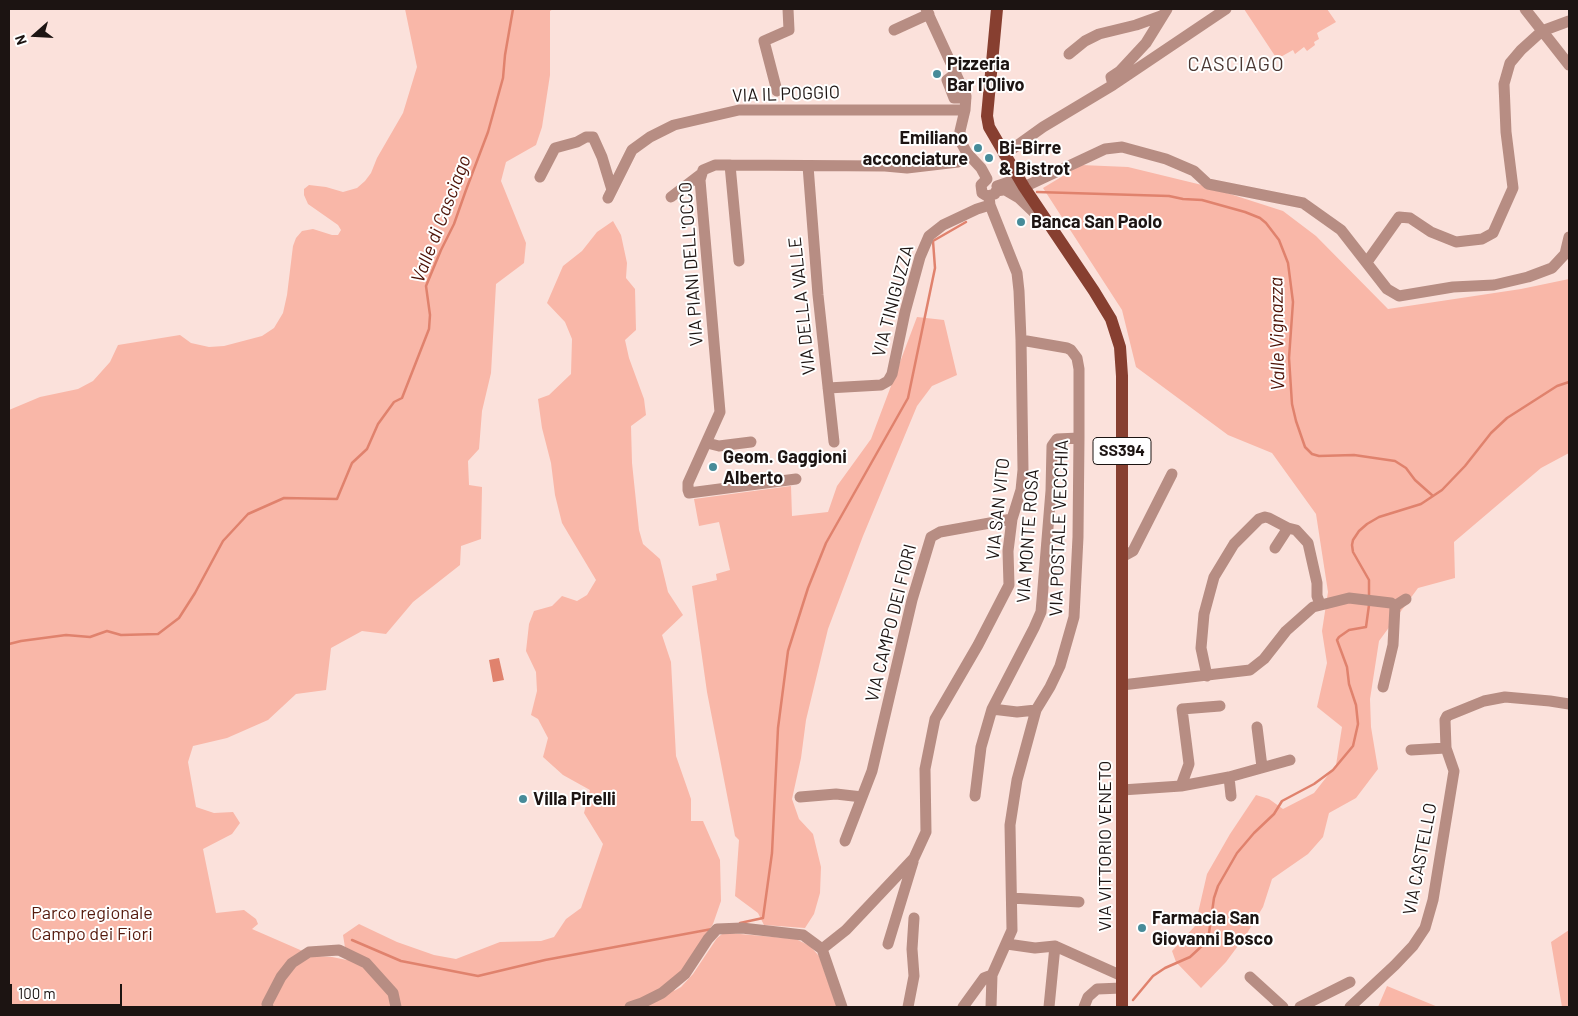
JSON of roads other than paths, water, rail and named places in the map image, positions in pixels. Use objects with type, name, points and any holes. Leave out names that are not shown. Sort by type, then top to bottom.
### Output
[{"type":"main road","name":"SS394","points":[[996,9],[987,121],[994,138],[1021,182],[1094,291],[1110,319],[1120,347],[1122,376],[1122,685]]},
{"type":"main road","name":"VIA VITTORIO VENETO","points":[[1122,685],[1122,1007]]},
{"type":"street","points":[[777,92],[764,41],[789,30],[788,9]]},
{"type":"street","points":[[1004,154],[1043,127],[1113,85],[1226,9]]},
{"type":"street","points":[[1525,9],[1569,65]]},
{"type":"street","points":[[894,30],[927,12],[956,73],[947,80],[954,98],[966,104],[960,127],[960,136],[964,148],[981,168],[987,179],[982,182],[981,190],[984,195],[996,194],[1019,198],[1056,234]]},
{"type":"street","points":[[1113,85],[1110,77],[1120,70],[1146,43],[1164,12]]},
{"type":"street","points":[[1069,54],[1085,41],[1099,34],[1136,25],[1164,12]]},
{"type":"street","points":[[1367,262],[1399,217],[1410,218],[1431,232],[1456,242],[1482,239],[1493,233],[1514,188],[1506,132],[1504,84],[1510,63],[1542,31],[1569,21]]},
{"type":"street","name":"VIA IL POGGIO","points":[[540,176],[555,148],[577,142],[586,137],[593,137],[602,157],[610,194],[632,150],[650,138],[674,125],[739,110],[966,104]]},
{"type":"street","points":[[996,194],[1009,182],[1021,182],[1105,149],[1122,147],[1166,159],[1194,171],[1208,184],[1303,203],[1340,230],[1387,289],[1399,296],[1453,287],[1494,285],[1528,277],[1552,268],[1565,254],[1569,237]]},
{"type":"street","name":"VIA PIANI DELL'OCCO","points":[[796,479],[689,494],[688,483],[720,412],[701,174],[703,170],[710,166],[730,165],[907,168],[958,162],[970,157]]},
{"type":"street","points":[[730,165],[739,261]]},
{"type":"street","name":"VIA DELLA VALLE","points":[[808,166],[818,295],[834,442]]},
{"type":"street","points":[[671,197],[701,174]]},
{"type":"street","points":[[996,194],[1017,274],[1021,340]]},
{"type":"street","name":"VIA TINIGUZZA","points":[[828,388],[881,385],[888,382],[892,374],[905,312],[920,256],[929,236],[943,225],[977,209],[996,194]]},
{"type":"street","name":"VIA POSTALE VECCHIA","points":[[990,1007],[992,975],[1012,930],[1010,825],[1017,780],[1036,710],[1060,666],[1074,617],[1078,537],[1078,363],[1074,353],[1067,348],[1021,340]]},
{"type":"street","name":"VIA SAN VITO","points":[[914,858],[926,832],[925,769],[935,719],[978,645],[1009,586],[1008,551],[1012,520],[1023,470],[1021,340]]},
{"type":"street","name":"VIA MONTE ROSA","points":[[975,796],[980,747],[992,709],[1037,623],[1040,612],[1051,491],[1053,444],[1059,439],[1079,438]]},
{"type":"street","points":[[707,443],[719,446],[751,442]]},
{"type":"street","points":[[1122,557],[1133,551],[1172,474]]},
{"type":"street","points":[[1207,676],[1201,648],[1204,614],[1214,577],[1234,544],[1259,519],[1269,518],[1296,530],[1308,543],[1320,604]]},
{"type":"street","name":"VIA CAMPO DEI FIORI","points":[[845,841],[872,771],[912,600],[931,538],[940,532],[1012,520]]},
{"type":"street","points":[[1275,548],[1288,528]]},
{"type":"street","points":[[1122,685],[1250,670],[1264,659],[1286,631],[1313,607],[1320,604],[1348,598],[1377,600],[1396,606]]},
{"type":"street","points":[[1383,686],[1392,646],[1396,606],[1406,599]]},
{"type":"street","name":"VIA CASTELLO","points":[[1350,1007],[1395,966],[1413,946],[1425,928],[1433,900],[1454,771],[1446,748],[1445,720],[1451,713],[1505,697],[1550,700],[1569,704]]},
{"type":"street","points":[[1181,786],[1190,764],[1182,708],[1220,706]]},
{"type":"street","points":[[992,709],[1018,712],[1036,710]]},
{"type":"street","points":[[1257,727],[1262,767]]},
{"type":"street","points":[[1411,750],[1446,748]]},
{"type":"street","points":[[1122,790],[1181,786],[1229,777],[1290,760]]},
{"type":"street","points":[[1229,777],[1231,796]]},
{"type":"street","points":[[800,797],[836,794],[862,797]]},
{"type":"street","points":[[888,944],[914,858]]},
{"type":"street","points":[[822,949],[846,930],[914,858]]},
{"type":"street","points":[[1012,898],[1079,902]]},
{"type":"street","points":[[908,1007],[914,976],[912,949],[914,918]]},
{"type":"street","points":[[630,1007],[662,993],[685,974],[708,939],[717,929],[742,928],[803,935],[822,949],[842,1007]]},
{"type":"street","points":[[1006,944],[1035,948],[1055,946],[1122,982]]},
{"type":"street","points":[[1049,1007],[1055,946]]},
{"type":"street","points":[[268,1007],[281,977],[292,963],[309,952],[339,950],[366,963],[393,993],[396,1007]]},
{"type":"street","name":"VIA POSTALE VECCHIA","points":[[963,1007],[984,978],[992,975]]},
{"type":"street","points":[[1250,977],[1283,1007]]},
{"type":"street","points":[[1084,1007],[1088,997],[1097,988],[1122,982]]},
{"type":"street","points":[[1300,1007],[1350,982]]},
{"type":"waterway","name":"Valle di Casciago","points":[[9,644],[66,635],[90,637],[107,631],[121,635],[158,634],[179,618],[223,541],[248,514],[284,498],[337,499],[352,463],[367,449],[378,424],[394,402],[402,398],[429,329],[430,315],[426,286],[454,224],[488,132],[503,78],[513,9]]},
{"type":"waterway","name":"Valle Vignazza","points":[[1037,192],[1169,196],[1202,200],[1260,218],[1279,240],[1288,263],[1293,302],[1289,358],[1292,404],[1305,447],[1312,454],[1319,456],[1354,455],[1395,461],[1406,468],[1415,480],[1433,496]]},
{"type":"waterway","points":[[740,923],[763,918],[772,853],[778,728],[788,651],[808,588],[826,543],[908,398],[935,268],[933,241],[966,222]]},
{"type":"waterway","points":[[1369,597],[1369,580],[1353,552],[1353,540],[1359,531],[1379,517],[1421,504],[1442,490],[1465,466],[1491,433],[1507,418],[1557,386],[1569,382]]},
{"type":"waterway","points":[[1133,1000],[1153,976],[1165,968],[1190,957],[1203,945],[1209,933],[1214,898],[1218,886],[1237,853],[1254,833],[1274,814],[1282,801],[1314,784],[1333,770],[1353,746],[1358,724],[1356,705],[1349,684],[1347,667],[1337,640],[1349,630],[1366,627],[1369,605]]},
{"type":"waterway","points":[[352,940],[401,961],[478,976],[545,960],[712,929]]},
{"type":"place","name":"Pizzeria Bar l'Olivo","points":[[937,74]]},
{"type":"place","name":"Emiliano acconciature","points":[[978,148]]},
{"type":"place","name":"Bi-Birre & Bistrot","points":[[989,158]]},
{"type":"place","name":"Banca San Paolo","points":[[1021,222]]},
{"type":"place","name":"Geom. Gaggioni Alberto","points":[[713,467]]},
{"type":"place","name":"Villa Pirelli","points":[[523,799]]},
{"type":"place","name":"Farmacia San Giovanni Bosco","points":[[1142,928]]},
{"type":"district","name":"CASCIAGO","points":[[1236,64]]},
{"type":"park label","name":"Parco regionale Campo dei Fiori","points":[[92,923]]}]
